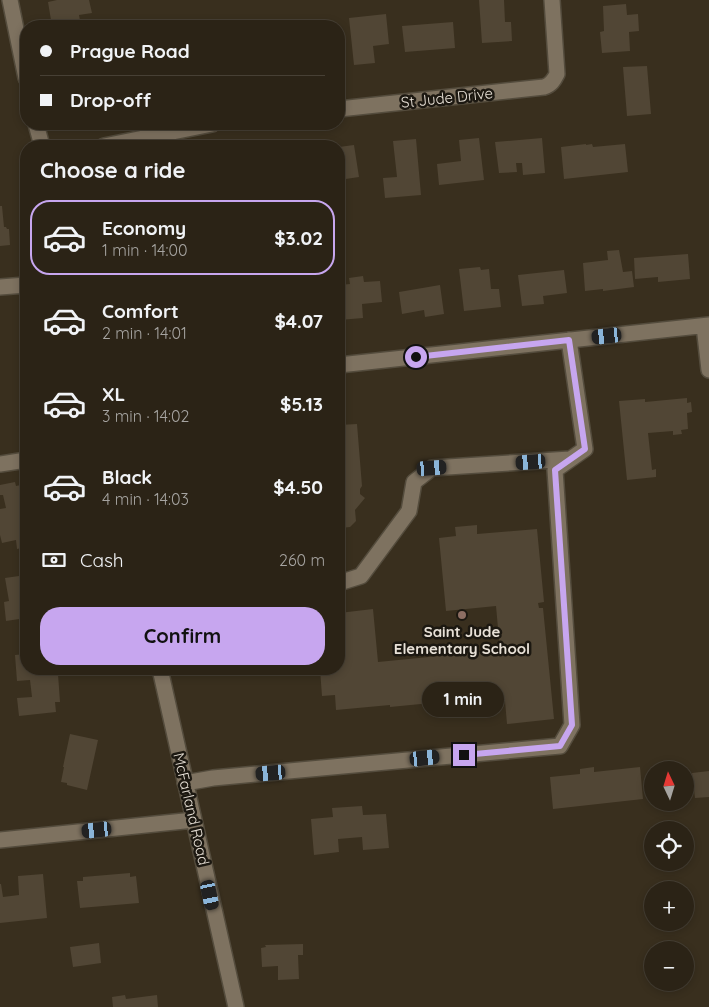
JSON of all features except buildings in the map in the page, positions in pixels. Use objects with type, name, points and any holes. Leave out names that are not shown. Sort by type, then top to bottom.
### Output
[{"type":"street","points":[[10,0],[20,49]]},
{"type":"street","name":"St Jude Drive","points":[[345,108],[547,86],[556,74],[552,0]]},
{"type":"street","points":[[133,140],[183,130]]},
{"type":"street","points":[[0,287],[20,285]]},
{"type":"street","points":[[345,364],[707,325],[709,370]]},
{"type":"street","points":[[185,784],[213,778],[560,746],[572,725],[555,470],[585,449],[569,340]]},
{"type":"street","points":[[345,581],[360,576],[409,511],[414,482],[432,468],[570,459]]},
{"type":"street","points":[[0,464],[20,461]]},
{"type":"street","name":"McFarland Road","points":[[161,675],[236,1007]]},
{"type":"street","points":[[0,840],[194,820]]},
{"type":"place","name":"Saint Jude Elementary School","points":[[462,615]]},
{"type":"route","points":[[416,357],[569,340],[585,449],[555,470],[572,725],[560,746],[464,755]]}]
